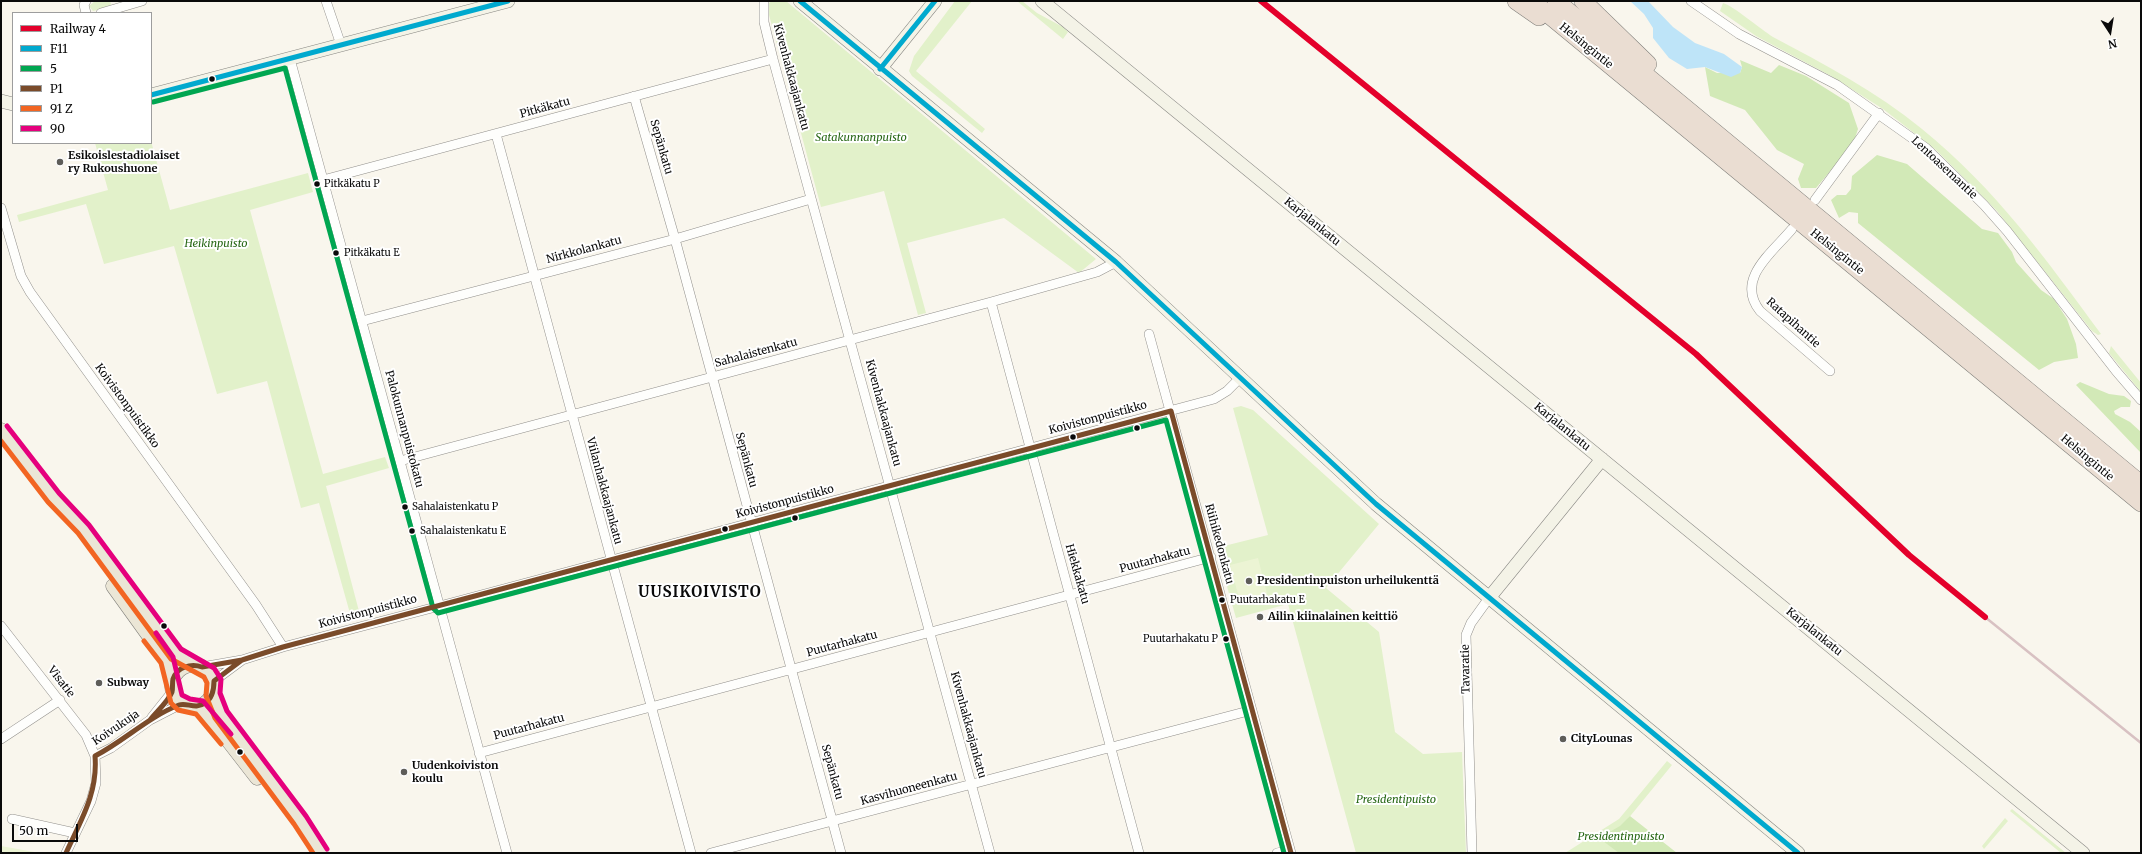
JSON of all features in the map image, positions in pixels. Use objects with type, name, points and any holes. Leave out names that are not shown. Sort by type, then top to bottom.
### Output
[{"type":"highway","points":[[1516,1],[1561,35],[1602,59]]},
{"type":"highway","name":"Helsingintie","points":[[1532,1],[2141,503]]},
{"type":"highway","name":"Helsingintie","points":[[1556,1],[1752,161],[2141,484]]},
{"type":"highway","points":[[1583,1],[1752,161]]},
{"type":"main road","points":[[152,95],[508,1]]},
{"type":"main road","points":[[800,1],[880,69],[1116,262],[1376,504],[1798,853]]},
{"type":"main road","points":[[880,69],[935,1]]},
{"type":"main road","name":"Karjalankatu","points":[[1042,1],[2083,853]]},
{"type":"main road","points":[[1,101],[12,104]]},
{"type":"main road","points":[[1,430],[54,498],[83,529],[176,654],[209,672],[221,714],[300,820],[321,853]]},
{"type":"main road","name":"Tavaratie","points":[[1489,598],[1602,459]]},
{"type":"main road","points":[[54,498],[76,533],[167,661],[175,699],[190,708],[199,707],[205,704],[213,687]]},
{"type":"main road","points":[[172,685],[178,671],[186,666],[199,666]]},
{"type":"main road","points":[[199,707],[212,720],[318,853]]},
{"type":"street","points":[[86,1],[84,5],[86,12]]},
{"type":"street","points":[[103,12],[118,4],[142,1]]},
{"type":"street","points":[[326,1],[341,45]]},
{"type":"street","name":"Kivenhakkaajankatu","points":[[764,1],[764,22],[772,59],[851,340],[990,853]]},
{"type":"street","name":"Lentoasemantie","points":[[1692,1],[1702,4],[1739,34],[1837,85],[1879,113],[1926,148],[1984,205],[2007,231],[2116,371],[2141,400]]},
{"type":"street","name":"Palokunnanpuistokatu","points":[[290,59],[507,853]]},
{"type":"street","name":"Pitkäkatu","points":[[323,180],[772,59]]},
{"type":"street","name":"Sepänkatu","points":[[634,96],[841,853]]},
{"type":"street","points":[[1815,200],[1879,113]]},
{"type":"street","name":"Viilanhakkaajankatu","points":[[496,134],[533,276],[691,853]]},
{"type":"street","name":"Nirkkolankatu","points":[[362,321],[674,239],[811,199]]},
{"type":"street","name":"Koivistonpuistikko","points":[[1,208],[21,276],[30,292],[256,605],[283,647]]},
{"type":"street","name":"Ratapihantie","points":[[1792,229],[1756,271],[1751,283],[1750,292],[1753,303],[1760,312],[1830,371]]},
{"type":"street","name":"Sahalaistenkatu","points":[[400,461],[991,302],[1097,272],[1116,262]]},
{"type":"street","name":"Hiekkakatu","points":[[991,302],[1071,594],[1139,853]]},
{"type":"street","name":"Riihikedonkatu","points":[[1149,334],[1290,851]]},
{"type":"street","name":"Koivistonpuistikko","points":[[199,666],[242,660],[283,647],[1171,411],[1214,399],[1227,391],[1240,378]]},
{"type":"street","name":"Puutarhakatu","points":[[480,753],[1210,557]]},
{"type":"street","name":"Tavaratie","points":[[1472,853],[1466,635],[1471,623],[1489,598]]},
{"type":"street","name":"Visatie","points":[[1,626],[86,735],[95,756]]},
{"type":"street","name":"Koivistonpuistikko","points":[[213,687],[242,660]]},
{"type":"street","name":"Koivukuja","points":[[150,720],[172,685]]},
{"type":"street","points":[[1,739],[60,700]]},
{"type":"street","name":"Koivukuja","points":[[95,756],[111,748],[150,720],[182,704]]},
{"type":"street","name":"Kasvihuoneenkatu","points":[[711,853],[1111,749],[1252,710]]},
{"type":"street","points":[[66,853],[91,801],[96,783],[95,756]]},
{"type":"street","points":[[12,819],[75,833]]},
{"type":"street","points":[[1277,853],[1290,851]]},
{"type":"green space","points":[[95,1],[110,1],[111,4],[109,7],[93,11],[89,6]]},
{"type":"green space","name":"Satakunnanpuisto","points":[[772,1],[786,1],[1096,259],[1079,273],[1004,218],[907,243],[926,313],[918,315],[884,191],[821,207],[769,15],[769,3]]},
{"type":"green space","points":[[955,1],[972,1],[916,71],[985,129],[982,133],[912,76],[909,71],[914,56]]},
{"type":"green space","points":[[1017,1],[1022,1],[1037,13],[1063,27],[1068,32],[1063,39]]},
{"type":"green space","points":[[1723,3],[1740,13],[1773,37],[1831,68],[1869,91],[1922,129],[1973,175],[1996,200],[2039,252],[2101,334],[2098,335],[2092,331],[1997,211],[1936,150],[1883,109],[1831,76],[1756,36],[1720,11]]},
{"type":"green space","points":[[1740,60],[1771,73],[1779,65],[1806,76],[1849,103],[1858,129],[1853,144],[1816,188],[1801,188],[1798,179],[1804,164],[1777,150],[1745,110],[1710,96],[1705,67],[1717,73],[1740,73],[1742,67]]},
{"type":"green space","name":"Heikinpuisto","points":[[95,144],[152,144],[170,210],[308,173],[313,192],[250,210],[323,474],[385,457],[389,468],[326,486],[360,615],[351,617],[319,503],[301,508],[267,381],[217,394],[174,246],[104,264],[86,204],[19,222],[17,215],[108,190]]},
{"type":"green space","points":[[1877,155],[1907,164],[1982,229],[1998,233],[2012,252],[2016,262],[2041,290],[2054,299],[2067,319],[2076,344],[2078,358],[2054,362],[2039,370],[1858,223],[1858,213],[1849,212],[1839,218],[1831,200],[1837,195],[1846,195],[1851,189],[1852,176]]},
{"type":"green space","points":[[2111,346],[2141,383],[2141,392],[2109,353]]},
{"type":"green space","points":[[2080,382],[2109,394],[2124,396],[2131,401],[2130,407],[2121,407],[2114,411],[2115,414],[2130,422],[2141,432],[2141,453],[2076,385]]},
{"type":"green space","name":"Presidentipuisto","points":[[1241,406],[1253,410],[1379,524],[1326,588],[1379,632],[1395,732],[1423,754],[1462,752],[1466,853],[1356,853],[1288,604],[1236,618],[1216,548],[1268,535],[1233,408]]},
{"type":"green space","name":"Presidentinpuiston urheilukenttä","points":[[1258,558],[1268,598],[1241,605],[1230,565]]},
{"type":"green space","name":"Presidentinpuisto","points":[[1667,761],[1672,765],[1627,820],[1667,853],[1565,853],[1619,819]]},
{"type":"green space","points":[[2012,809],[2066,853],[2061,853],[2010,811]]},
{"type":"green space","points":[[1630,816],[1677,853],[1619,853],[1599,838],[1620,826]]},
{"type":"green space","points":[[2005,818],[2008,821],[1984,849],[1982,846]]},
{"type":"green space","points":[[1,846],[40,853],[1,853]]},
{"type":"water","points":[[1630,1],[1648,1],[1673,27],[1695,43],[1724,54],[1742,67],[1740,73],[1731,77],[1705,67],[1687,69],[1669,58],[1653,38],[1653,28],[1644,14]]},
{"type":"railway","points":[[1985,617],[2141,743]]},
{"type":"rail line","name":"4","points":[[1261,1],[1696,354],[1909,555],[1985,617]]},
{"type":"transit line","name":"F11","points":[[152,95],[508,1]]},
{"type":"transit line","name":"F11","points":[[800,1],[1116,262],[1376,504],[1798,853]]},
{"type":"transit line","name":"F11","points":[[880,69],[935,1]]},
{"type":"transit line","name":"5","points":[[153,102],[285,68],[433,608],[438,613],[1166,420],[1284,853]]},
{"type":"transit line","name":"P1","points":[[150,720],[170,696],[175,675],[185,667],[202,667],[242,660],[283,647],[1171,411],[1291,853]]},
{"type":"transit line","name":"90","points":[[7,426],[59,493],[89,525],[181,649],[214,668],[221,679],[220,693],[227,711],[306,816],[327,849]]},
{"type":"transit line","points":[[1,441],[48,502],[78,533],[171,659],[204,677],[207,683],[206,696],[215,718],[294,824],[313,853]]},
{"type":"transit line","name":"90","points":[[156,633],[173,657],[182,695],[190,699],[203,701],[231,734]]},
{"type":"transit line","points":[[144,641],[161,663],[171,703],[178,710],[196,714],[221,744]]},
{"type":"transit line","name":"P1","points":[[66,853],[83,818],[91,794],[94,782],[95,756],[146,722],[168,710],[182,704],[198,706],[205,703],[211,696],[214,681],[242,660]]},
{"type":"place","name":"Esikoislestadiolaiset ry Rukoushuone","points":[[60,162]]},
{"type":"place","name":"Pitkäkatu P","points":[[317,184]]},
{"type":"place","name":"Pitkäkatu E","points":[[336,253]]},
{"type":"place","name":"Sahalaistenkatu P","points":[[405,507]]},
{"type":"place","name":"Sahalaistenkatu E","points":[[412,531]]},
{"type":"place","name":"Presidentinpuiston urheilukenttä","points":[[1249,581]]},
{"type":"place","name":"Puutarhakatu E","points":[[1222,600]]},
{"type":"place","name":"Ailin kiinalainen keittiö","points":[[1260,617]]},
{"type":"place","name":"Puutarhakatu P","points":[[1226,639]]},
{"type":"place","name":"Subway","points":[[99,683]]},
{"type":"place","name":"CityLounas","points":[[1563,739]]},
{"type":"place","name":"Uudenkoiviston koulu","points":[[404,772]]},
{"type":"district","name":"UUSIKOIVISTO","points":[[700,593]]}]
